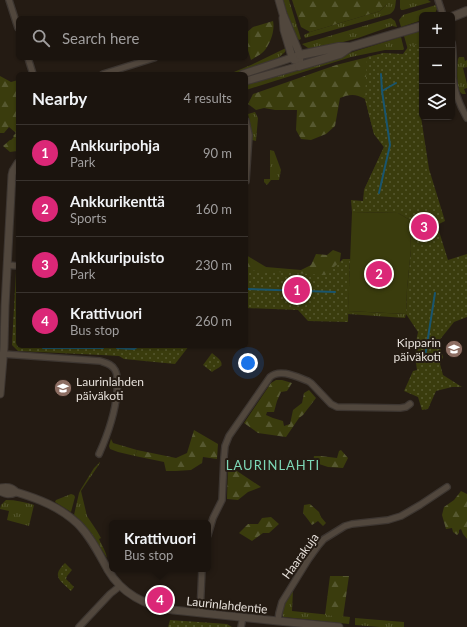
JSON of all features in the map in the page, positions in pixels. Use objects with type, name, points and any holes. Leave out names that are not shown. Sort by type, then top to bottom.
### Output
[{"type":"main road","points":[[455,16],[467,12]]},
{"type":"main road","points":[[296,56],[339,47],[350,47],[419,27]]},
{"type":"main road","points":[[299,66],[340,54],[350,47]]},
{"type":"street","points":[[9,0],[16,22]]},
{"type":"street","points":[[248,80],[299,66],[279,0]]},
{"type":"street","points":[[438,0],[442,12]]},
{"type":"street","points":[[453,48],[453,76],[456,94],[467,118]]},
{"type":"street","points":[[248,73],[296,56]]},
{"type":"street","points":[[29,60],[32,72]]},
{"type":"street","points":[[109,72],[148,60]]},
{"type":"street","points":[[248,130],[248,150]]},
{"type":"street","points":[[0,394],[12,175],[16,166]]},
{"type":"street","points":[[7,266],[16,266]]},
{"type":"street","points":[[3,354],[100,360],[110,364],[115,369],[118,377],[116,406],[111,424],[99,454]]},
{"type":"street","points":[[211,525],[222,500],[225,446],[229,436],[273,374],[284,373],[308,381],[331,404],[337,407],[400,408],[406,407],[410,404]]},
{"type":"street","name":"Laurinlahdentie","points":[[0,488],[7,487],[16,492],[50,504],[70,517],[79,525],[94,544],[109,572],[120,586],[134,597],[145,603],[166,609],[339,627]]},
{"type":"street","name":"Haarakuja","points":[[278,621],[278,613],[282,602],[308,560],[324,539],[345,526],[388,520],[401,516],[446,487]]},
{"type":"street","name":"Laurinlahdentie","points":[[0,491],[6,494],[16,492]]},
{"type":"street","points":[[200,613],[202,572]]},
{"type":"street","points":[[79,627],[110,594],[120,586]]},
{"type":"street","points":[[241,627],[243,618]]},
{"type":"green space","points":[[282,0],[289,0],[301,39],[299,40],[297,38]]},
{"type":"green space","points":[[292,0],[387,0],[387,4],[380,11],[310,32],[301,27]]},
{"type":"green space","points":[[387,0],[396,0],[394,9],[390,14],[305,38],[304,35],[310,32],[380,11],[387,4]]},
{"type":"green space","points":[[400,0],[428,0],[431,2],[401,10]]},
{"type":"green space","points":[[436,5],[437,9],[436,12],[419,12],[419,21],[401,27],[399,20],[403,15]]},
{"type":"green space","points":[[391,18],[395,21],[397,27],[392,26],[358,38],[317,49],[308,48],[302,44]]},
{"type":"green space","points":[[273,21],[271,40],[262,53],[251,60],[248,50],[248,31],[253,27]]},
{"type":"green space","points":[[419,31],[419,55],[408,50],[404,36]]},
{"type":"green space","points":[[401,37],[403,50],[385,50],[351,57],[248,89],[248,84]]},
{"type":"green space","points":[[419,44],[419,120],[421,120],[429,169],[445,221],[437,225],[448,260],[467,254],[467,317],[454,322],[438,342],[443,357],[440,364],[443,375],[462,387],[452,387],[436,391],[428,409],[422,410],[418,397],[404,391],[413,371],[417,370],[416,342],[418,332],[406,314],[411,249],[410,220],[398,213],[352,212],[351,200],[363,201],[364,190],[384,147],[374,134],[365,99],[367,57],[384,53],[403,54],[408,47]]},
{"type":"green space","points":[[286,48],[285,52],[277,59],[240,72],[234,72]]},
{"type":"green space","points":[[384,53],[404,138],[364,190],[384,147],[374,134],[365,99],[353,95],[340,98],[335,126],[326,134],[311,140],[301,139],[296,130],[297,110],[275,110],[264,108],[256,110],[248,104],[253,94],[336,65]]},
{"type":"green space","points":[[459,57],[464,57],[465,61],[467,60],[467,67],[463,68],[467,84],[467,88],[464,89],[466,94],[462,94],[458,87],[457,72]]},
{"type":"green space","points":[[0,76],[11,82],[16,81],[16,133],[9,127],[4,133],[0,133]]},
{"type":"green space","points":[[255,112],[258,118],[256,141],[252,140],[248,114]]},
{"type":"green space","points":[[16,133],[16,151],[10,152],[3,146],[14,137],[13,136]]},
{"type":"green space","points":[[270,150],[274,151],[281,170],[279,180],[271,180],[267,185],[264,182],[264,179],[270,179]]},
{"type":"green space","points":[[352,212],[398,213],[410,220],[411,249],[406,314],[348,311]]},
{"type":"green space","points":[[333,250],[341,253],[338,275],[248,280],[248,256],[266,267],[301,270],[311,265],[316,254],[327,255]]},
{"type":"green space","points":[[343,259],[350,259],[348,322],[308,321],[298,310],[248,308],[248,270],[325,275]]},
{"type":"green space","points":[[16,270],[16,348],[187,348],[175,364],[124,359],[119,356],[18,351],[12,345]]},
{"type":"green space","points":[[347,308],[348,311],[406,314],[405,318],[346,315]]},
{"type":"green space","points":[[212,353],[220,360],[222,364],[212,372],[203,365]]},
{"type":"green space","points":[[276,380],[292,383],[287,391],[281,392],[274,412],[267,412],[266,415],[283,421],[284,426],[290,424],[293,410],[302,403],[304,393],[309,390],[316,398],[299,418],[286,437],[258,433],[244,423],[271,383]]},
{"type":"green space","points":[[194,430],[218,444],[217,459],[203,457],[202,463],[191,470],[166,471],[164,462],[135,456],[137,450],[176,458],[187,453]]},
{"type":"green space","points":[[111,439],[113,443],[137,450],[135,456],[110,449],[109,446]]},
{"type":"green space","points":[[341,450],[348,458],[343,468],[328,467],[313,462],[314,456],[337,458],[339,451]]},
{"type":"green space","points":[[100,462],[81,491],[87,516],[101,538],[99,539],[107,558],[91,533],[74,515],[79,493],[94,468]]},
{"type":"green space","points":[[228,465],[261,487],[248,492],[238,500],[227,499]]},
{"type":"green space","points":[[461,491],[467,494],[467,539],[461,529],[457,535],[453,532],[452,528],[446,529],[442,515],[444,507],[454,500]]},
{"type":"green space","points":[[71,494],[75,497],[71,512],[55,502],[56,500]]},
{"type":"green space","points":[[6,500],[20,501],[34,505],[29,526],[7,520],[9,511],[0,509],[1,505]]},
{"type":"green space","points":[[310,504],[319,512],[326,523],[323,526],[318,521],[312,525],[303,513],[304,505]]},
{"type":"green space","points":[[271,517],[279,524],[269,533],[263,533],[252,541],[239,533],[248,524],[258,524],[262,518]]},
{"type":"green space","points":[[65,563],[72,570],[66,579],[74,587],[71,591],[61,581],[58,575],[58,572]]},
{"type":"green space","points":[[330,576],[349,576],[343,617],[325,615]]},
{"type":"green space","points":[[293,590],[292,611],[350,617],[349,624],[284,617],[281,615],[283,607]]},
{"type":"green space","points":[[355,618],[404,622],[404,627],[355,625]]},
{"type":"green space","points":[[170,620],[227,624],[232,627],[168,627]]},
{"type":"waterway","points":[[381,74],[382,91]]},
{"type":"waterway","points":[[379,193],[390,145],[382,91],[396,83]]},
{"type":"waterway","points":[[248,289],[335,292]]},
{"type":"waterway","points":[[425,357],[435,293]]},
{"type":"waterway","points":[[43,348],[103,348]]},
{"type":"waterway","points":[[117,348],[136,348]]},
{"type":"place","name":"Ankkuripuisto","points":[[424,227]]},
{"type":"place","name":"Ankkurikenttä","points":[[379,274]]},
{"type":"place","name":"Ankkuripohja","points":[[297,290]]},
{"type":"place","name":"Kipparin päiväkoti","points":[[454,349]]},
{"type":"place","name":"Laurinlahden päiväkoti","points":[[63,388]]},
{"type":"place","name":"Krattivuori","points":[[160,600]]},
{"type":"district","name":"LAURINLAHTI","points":[[273,465]]}]
